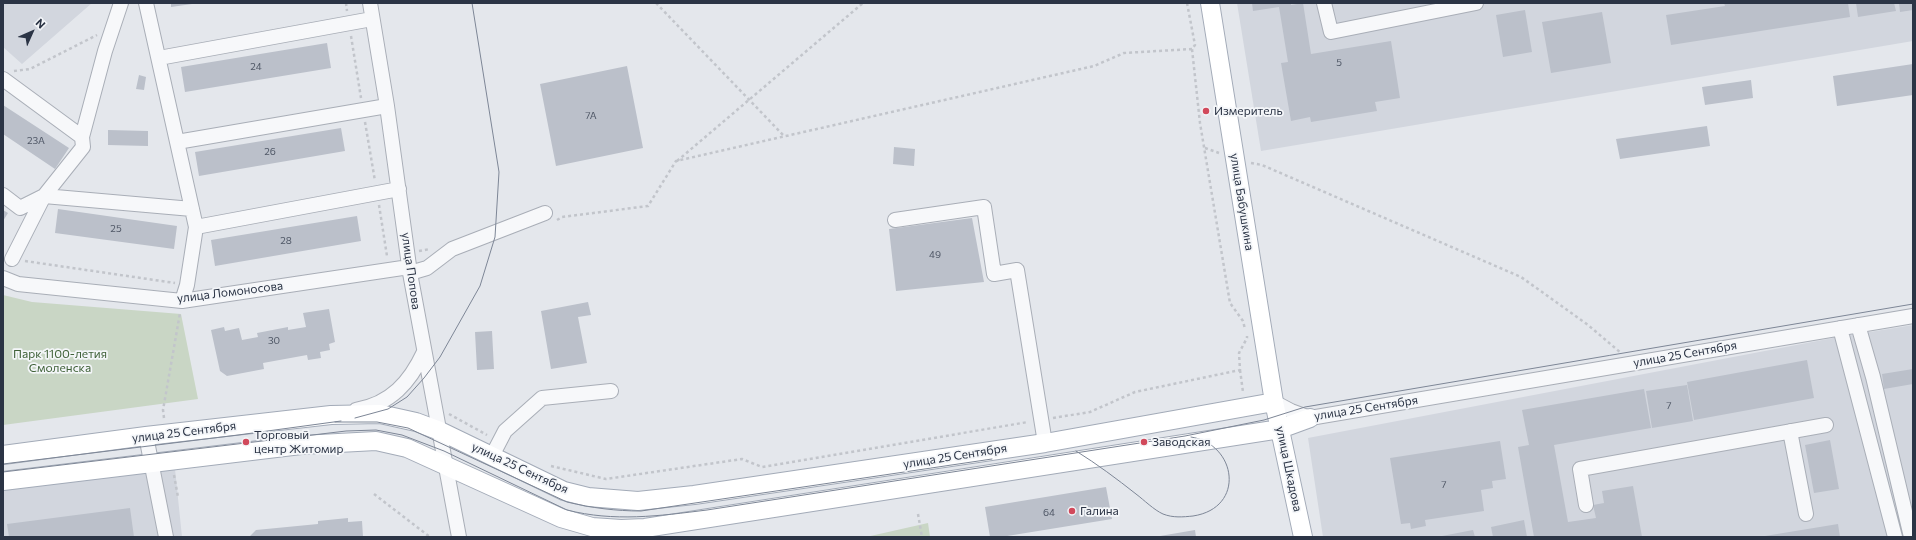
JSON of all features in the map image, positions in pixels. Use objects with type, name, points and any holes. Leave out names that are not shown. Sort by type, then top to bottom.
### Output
[{"type":"main road","name":"улица Бабушкина","points":[[1210,3],[1274,402]]},
{"type":"main road","name":"улица Шкадова","points":[[1274,402],[1303,537]]},
{"type":"main road","name":"улица 25 Сентября","points":[[3,455],[146,436],[331,415],[380,414],[416,422],[495,449],[564,491],[588,496],[638,501],[694,495],[1045,443],[1274,402]]},
{"type":"main road","points":[[3,481],[151,462],[301,445],[362,440],[393,444],[407,448],[561,518],[592,527],[621,529],[645,528],[1280,428],[1310,418]]},
{"type":"street","points":[[12,259],[44,196],[83,147],[82,137],[105,51],[122,3]]},
{"type":"street","points":[[146,3],[196,227],[187,285],[182,301]]},
{"type":"street","name":"улица Попова","points":[[370,3],[424,352],[459,537]]},
{"type":"street","points":[[1324,3],[1331,32],[1476,3]]},
{"type":"street","points":[[159,58],[372,19]]},
{"type":"street","points":[[6,76],[82,137]]},
{"type":"street","points":[[177,142],[387,106]]},
{"type":"street","points":[[196,227],[399,189]]},
{"type":"street","points":[[3,195],[20,208],[44,196],[192,209]]},
{"type":"street","points":[[895,220],[984,207],[994,274],[1017,270],[1045,443]]},
{"type":"street","name":"улица Ломоносова","points":[[3,278],[18,284],[182,301],[410,265],[427,268],[452,249],[550,217]]},
{"type":"street","name":"улица 25 Сентября","points":[[1274,402],[1291,411],[1310,418],[1913,316]]},
{"type":"street","points":[[1858,325],[1873,377],[1911,537]]},
{"type":"street","points":[[1840,328],[1895,537]]},
{"type":"street","points":[[331,415],[362,409],[381,402],[409,381],[424,352]]},
{"type":"street","points":[[495,449],[505,431],[542,398],[611,391]]},
{"type":"street","points":[[1586,505],[1580,469],[1826,425]]},
{"type":"street","points":[[1790,431],[1806,514]]},
{"type":"street","points":[[146,436],[166,537]]},
{"type":"path","points":[[346,3],[387,256]]},
{"type":"path","points":[[656,3],[785,137]]},
{"type":"path","points":[[550,217],[562,217],[648,206],[676,162],[863,3]]},
{"type":"path","points":[[1187,3],[1195,45],[1192,49],[1200,123],[1230,303],[1243,320],[1247,338],[1239,353],[1243,392]]},
{"type":"path","points":[[6,76],[30,68],[113,27]]},
{"type":"path","points":[[676,162],[1094,66],[1124,53],[1192,49]]},
{"type":"path","points":[[1205,148],[1235,160],[1262,165],[1521,277],[1588,325],[1634,363]]},
{"type":"path","points":[[379,257],[387,256],[410,265],[436,247]]},
{"type":"path","points":[[12,259],[187,285]]},
{"type":"path","points":[[167,434],[163,410],[182,301]]},
{"type":"path","points":[[548,466],[606,479],[742,459],[762,467],[1090,412],[1134,392],[1240,370]]},
{"type":"path","points":[[448,413],[495,449]]},
{"type":"path","points":[[172,460],[178,497]]},
{"type":"path","points":[[374,494],[430,537]]},
{"type":"path","points":[[918,514],[922,537]]},
{"type":"shaded area","points":[[3,3],[92,3],[22,64],[3,47]]},
{"type":"shaded area","points":[[1237,3],[1913,3],[1913,41],[1261,151]]},
{"type":"shaded area","points":[[1913,325],[1913,537],[1323,537],[1308,438],[1833,338]]},
{"type":"shaded area","points":[[175,469],[182,537],[3,537],[3,489]]},
{"type":"green space","name":"Парк 1100-летия Смоленска","points":[[3,295],[32,302],[181,314],[198,399],[3,425]]},
{"type":"green space","points":[[928,523],[930,537],[866,537]]},
{"type":"building","points":[[171,3],[192,3],[192,4],[171,7]]},
{"type":"building","points":[[1252,3],[1291,3],[1291,5],[1303,3],[1311,54],[1391,41],[1400,98],[1375,102],[1377,111],[1311,122],[1310,117],[1291,121],[1281,63],[1288,62],[1279,7],[1253,11]]},
{"type":"building","points":[[1724,3],[1848,3],[1850,17],[1671,45],[1666,15],[1725,6]]},
{"type":"building","points":[[1856,3],[1894,3],[1896,11],[1858,17]]},
{"type":"building","points":[[1899,3],[1913,3],[1913,10],[1900,12]]},
{"type":"building","points":[[1525,10],[1532,52],[1503,57],[1496,15]]},
{"type":"building","points":[[1602,12],[1611,63],[1551,73],[1542,22]]},
{"type":"building","points":[[327,43],[331,68],[185,92],[181,67]]},
{"type":"building","points":[[1913,64],[1913,95],[1837,106],[1833,76]]},
{"type":"building","points":[[627,66],[643,148],[556,166],[540,84]]},
{"type":"building","points":[[139,75],[146,77],[144,90],[136,89]]},
{"type":"building","points":[[1751,80],[1753,98],[1705,105],[1702,87]]},
{"type":"building","points":[[3,105],[69,148],[55,169],[3,134]]},
{"type":"building","points":[[1707,126],[1710,146],[1620,159],[1616,139]]},
{"type":"building","points":[[341,128],[345,151],[199,176],[195,152]]},
{"type":"building","points":[[108,130],[148,131],[148,146],[108,145]]},
{"type":"building","points":[[894,147],[915,149],[914,166],[893,164]]},
{"type":"building","points":[[58,209],[177,226],[174,249],[55,233]]},
{"type":"building","points":[[3,210],[8,213],[3,221]]},
{"type":"building","points":[[357,216],[361,241],[215,266],[211,240]]},
{"type":"building","points":[[972,218],[984,282],[896,291],[889,229]]},
{"type":"building","points":[[588,302],[591,315],[578,317],[587,363],[551,369],[541,311]]},
{"type":"building","points":[[329,309],[335,342],[329,344],[330,350],[320,352],[321,358],[308,360],[307,355],[263,363],[264,369],[227,376],[220,371],[211,330],[224,327],[225,331],[239,328],[242,340],[258,337],[257,333],[288,327],[288,330],[306,327],[303,313]]},
{"type":"building","points":[[492,331],[494,369],[477,370],[475,332]]},
{"type":"building","points":[[1807,360],[1814,398],[1694,420],[1687,382]]},
{"type":"building","points":[[1913,369],[1913,384],[1884,389],[1882,374]]},
{"type":"building","points":[[1687,385],[1693,421],[1652,428],[1646,391]]},
{"type":"building","points":[[1644,389],[1651,428],[1554,445],[1568,522],[1596,518],[1593,505],[1604,503],[1602,491],[1633,486],[1642,537],[1534,537],[1518,447],[1529,445],[1522,410]]},
{"type":"building","points":[[1830,440],[1839,489],[1814,493],[1805,445]]},
{"type":"building","points":[[1500,441],[1506,479],[1492,481],[1493,488],[1481,490],[1484,511],[1425,520],[1426,526],[1411,529],[1410,523],[1401,524],[1390,458]]},
{"type":"building","points":[[1106,487],[1112,519],[1001,537],[990,537],[985,507]]},
{"type":"building","points":[[130,508],[134,537],[9,537],[7,524]]},
{"type":"building","points":[[348,518],[348,522],[362,521],[363,537],[249,537],[256,530],[318,524],[318,521]]},
{"type":"building","points":[[1524,520],[1527,537],[1493,537],[1491,527]]},
{"type":"building","points":[[1838,524],[1840,537],[1765,537],[1765,536]]},
{"type":"building","points":[[1195,530],[1196,537],[1160,537],[1160,536]]},
{"type":"building","points":[[1473,530],[1475,537],[1442,537],[1442,536]]},
{"type":"tram line","points":[[355,418],[388,409],[407,397],[424,378],[440,357],[480,286],[495,237],[499,172],[472,3]]},
{"type":"tram line","points":[[3,472],[346,431],[376,430],[402,435],[444,451],[567,510],[602,516],[654,516],[707,510],[1185,436],[1264,420],[1305,407],[1913,304]]},
{"type":"tram line","points":[[3,464],[341,421]]},
{"type":"tram line","points":[[335,422],[377,422],[408,428],[567,502],[622,510],[641,511],[992,459]]},
{"type":"tram line","points":[[1076,451],[1092,461],[1160,512],[1174,517],[1193,516],[1210,511],[1222,501],[1228,489],[1229,476],[1226,463],[1218,451],[1206,442],[1191,437]]},
{"type":"place","name":"Измеритель","points":[[1206,111]]},
{"type":"place","name":"Торговый центр Житомир","points":[[246,442]]},
{"type":"place","name":"Заводская","points":[[1144,442]]},
{"type":"place","name":"Галина","points":[[1072,511]]}]
